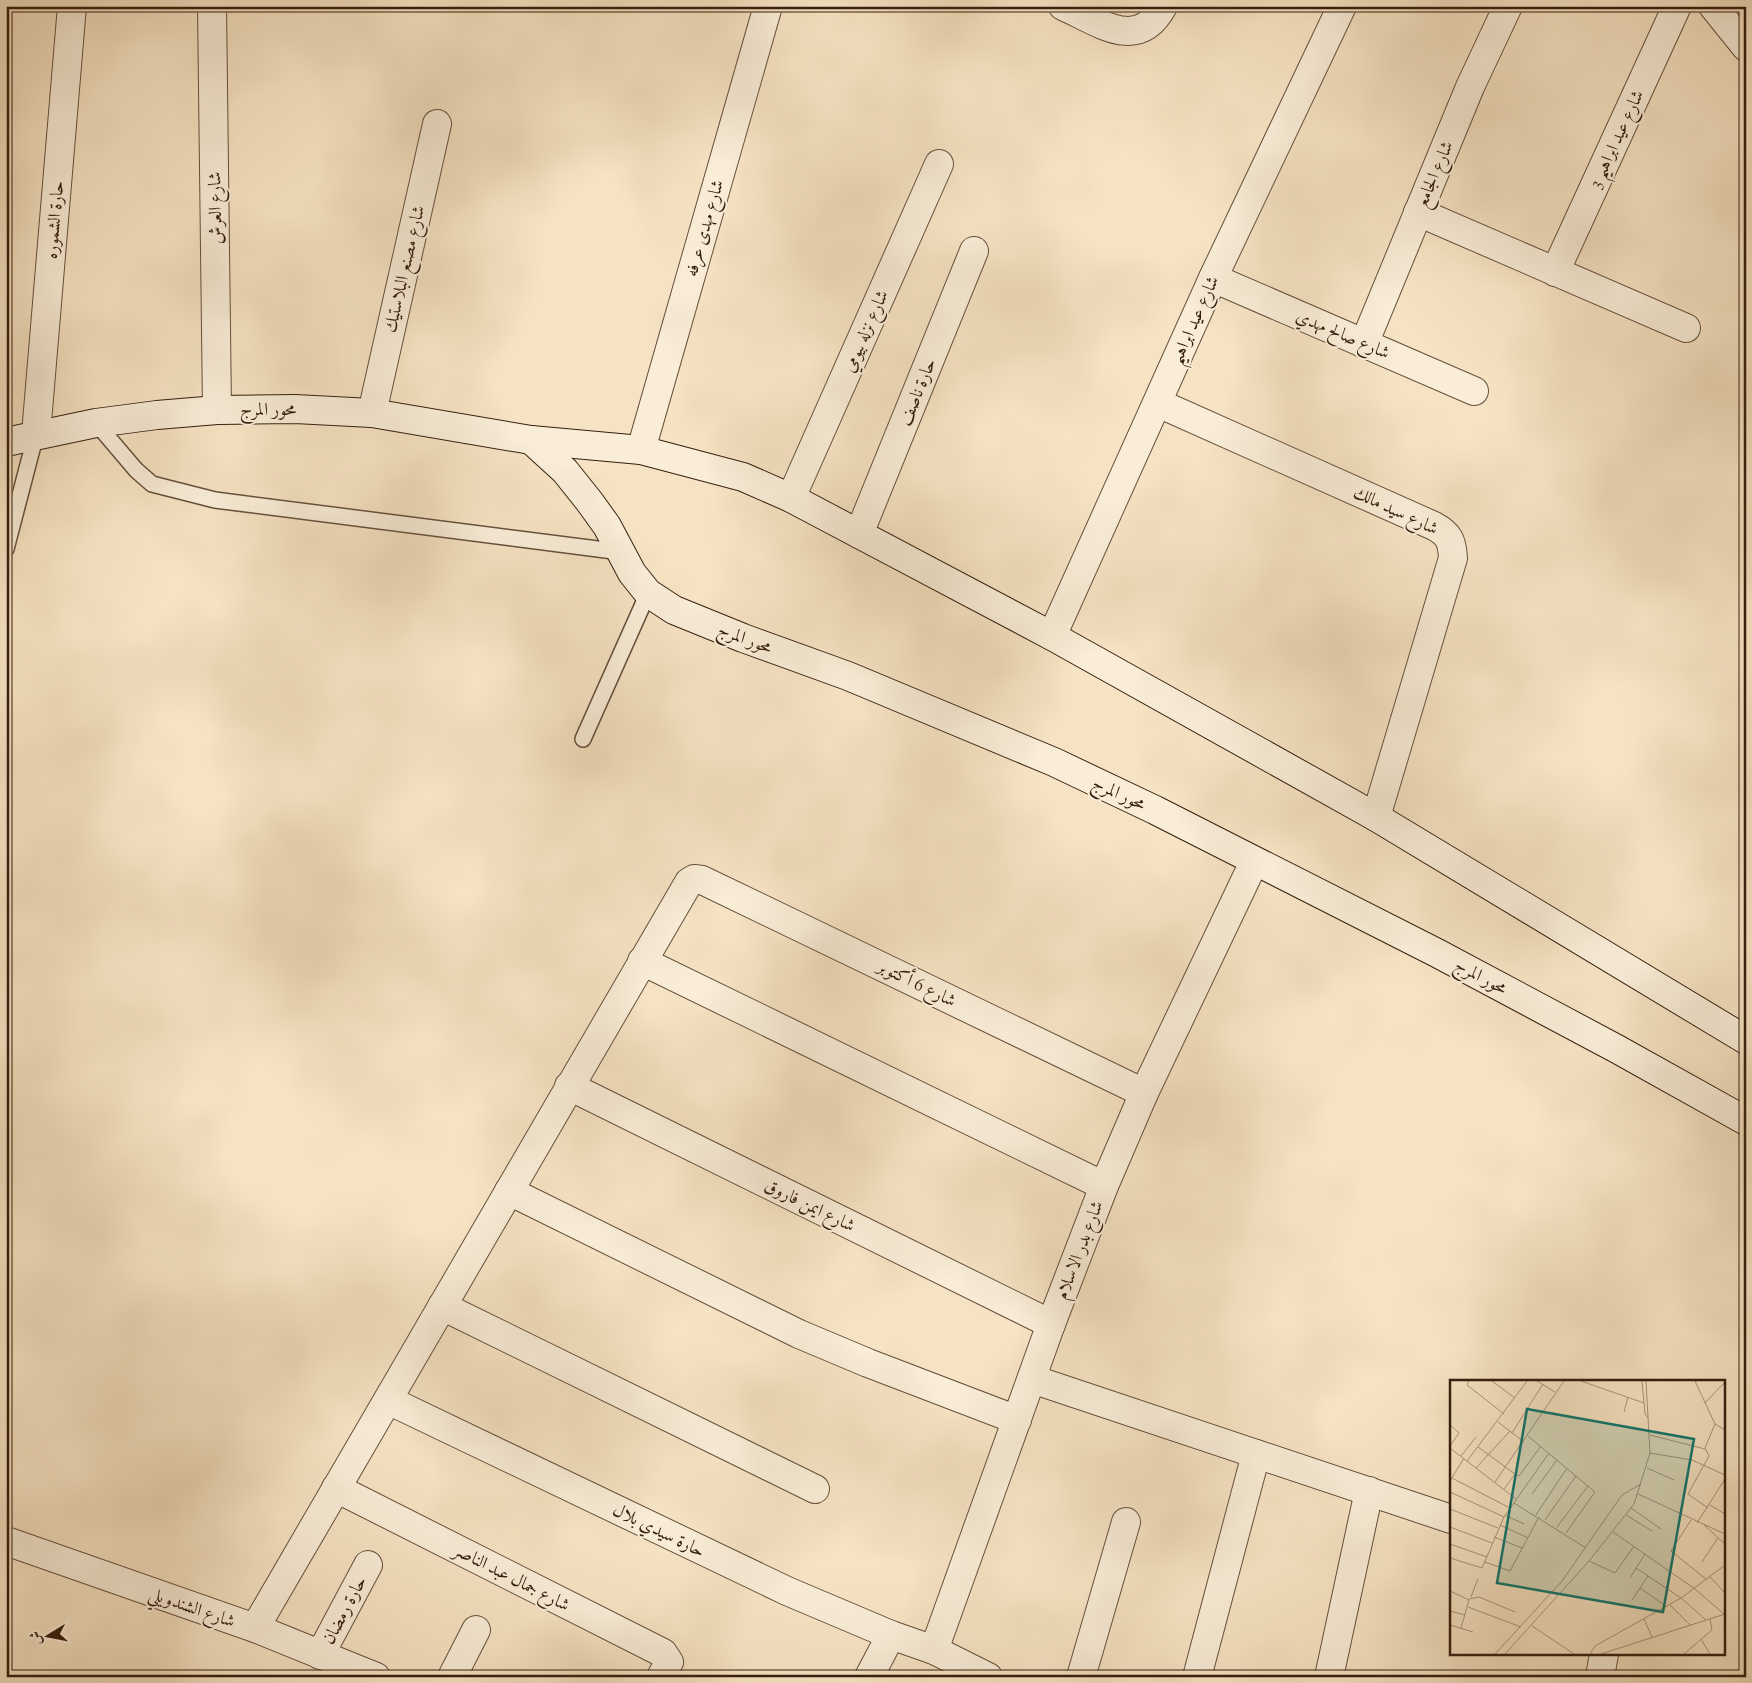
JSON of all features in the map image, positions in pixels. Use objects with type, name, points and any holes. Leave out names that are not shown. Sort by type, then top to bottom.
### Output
[{"type":"street","name":"حارة الشموره","points":[[36,434],[72,6]]},
{"type":"street","name":"شارع العرش","points":[[212,6],[218,410]]},
{"type":"street","name":"شارع مهدى عرفه","points":[[641,450],[768,6]]},
{"type":"street","points":[[1063,6],[1122,32],[1140,31],[1155,20],[1162,6]]},
{"type":"street","name":"شارع عيد ابراهيم","points":[[1052,636],[1158,403],[1212,278],[1342,6]]},
{"type":"street","name":"شارع الجامع","points":[[1364,344],[1470,88],[1508,6]]},
{"type":"street","name":"شارع عيد ابراهيم 3","points":[[1555,272],[1677,6]]},
{"type":"street","points":[[1713,6],[1746,46]]},
{"type":"street","name":"شارع مصنع البلاستيك","points":[[372,413],[437,124]]},
{"type":"street","name":"شارع نزله بيومي","points":[[791,498],[940,164]]},
{"type":"street","points":[[1418,212],[1686,328]]},
{"type":"street","name":"حارة ناصف","points":[[859,534],[974,251]]},
{"type":"street","name":"شارع صالح مهدي","points":[[1212,278],[1474,391]]},
{"type":"street","name":"شارع سيد مالك","points":[[1158,403],[1434,526],[1445,532],[1449,538],[1452,544],[1453,558],[1376,817]]},
{"type":"street","name":"محور المرج","points":[[6,442],[36,434],[96,423],[218,410],[295,409],[372,413],[531,440],[641,450],[743,477],[791,498],[1052,636],[1376,817],[1746,1040]]},
{"type":"street","name":"محور المرج","points":[[531,440],[565,471],[607,526],[632,573],[648,593],[674,610],[743,638],[848,676],[1054,762],[1155,810],[1254,862],[1437,952],[1617,1048],[1746,1121]]},
{"type":"street","name":"شارع بدر الاسلام","points":[[934,1650],[1051,1324],[1104,1186],[1144,1093],[1254,862]]},
{"type":"street","name":"شارع 6 أكتوبر","points":[[642,961],[688,882],[694,879],[702,880],[1144,1093]]},
{"type":"street","points":[[255,1628],[642,961],[1104,1186]]},
{"type":"street","name":"شارع ايمن فاروق","points":[[569,1086],[1051,1324]]},
{"type":"street","points":[[508,1191],[799,1334],[868,1363],[1017,1420]]},
{"type":"street","points":[[442,1306],[815,1488]]},
{"type":"street","points":[[1032,1379],[1450,1519]]},
{"type":"street","name":"حارة سيدي بلال","points":[[388,1400],[787,1592],[891,1635],[934,1650],[988,1677]]},
{"type":"street","points":[[1198,1677],[1256,1454]]},
{"type":"street","name":"شارع جمال عبد الناصر","points":[[336,1488],[663,1653],[668,1662],[661,1677]]},
{"type":"street","points":[[1329,1677],[1369,1491]]},
{"type":"street","points":[[1081,1677],[1126,1522]]},
{"type":"street","name":"شارع الشندويلي","points":[[6,1542],[255,1628],[320,1663],[376,1677]]},
{"type":"street","name":"حارة رمضان","points":[[320,1663],[368,1565]]},
{"type":"street","points":[[452,1677],[476,1630]]},
{"type":"street","points":[[869,1677],[891,1635]]},
{"type":"street","points":[[1600,1677],[1604,1656]]},
{"type":"lane","points":[[96,423],[136,470],[152,484],[215,500],[621,552]]},
{"type":"lane","points":[[6,549],[36,434]]},
{"type":"lane","points":[[583,739],[648,593]]}]
